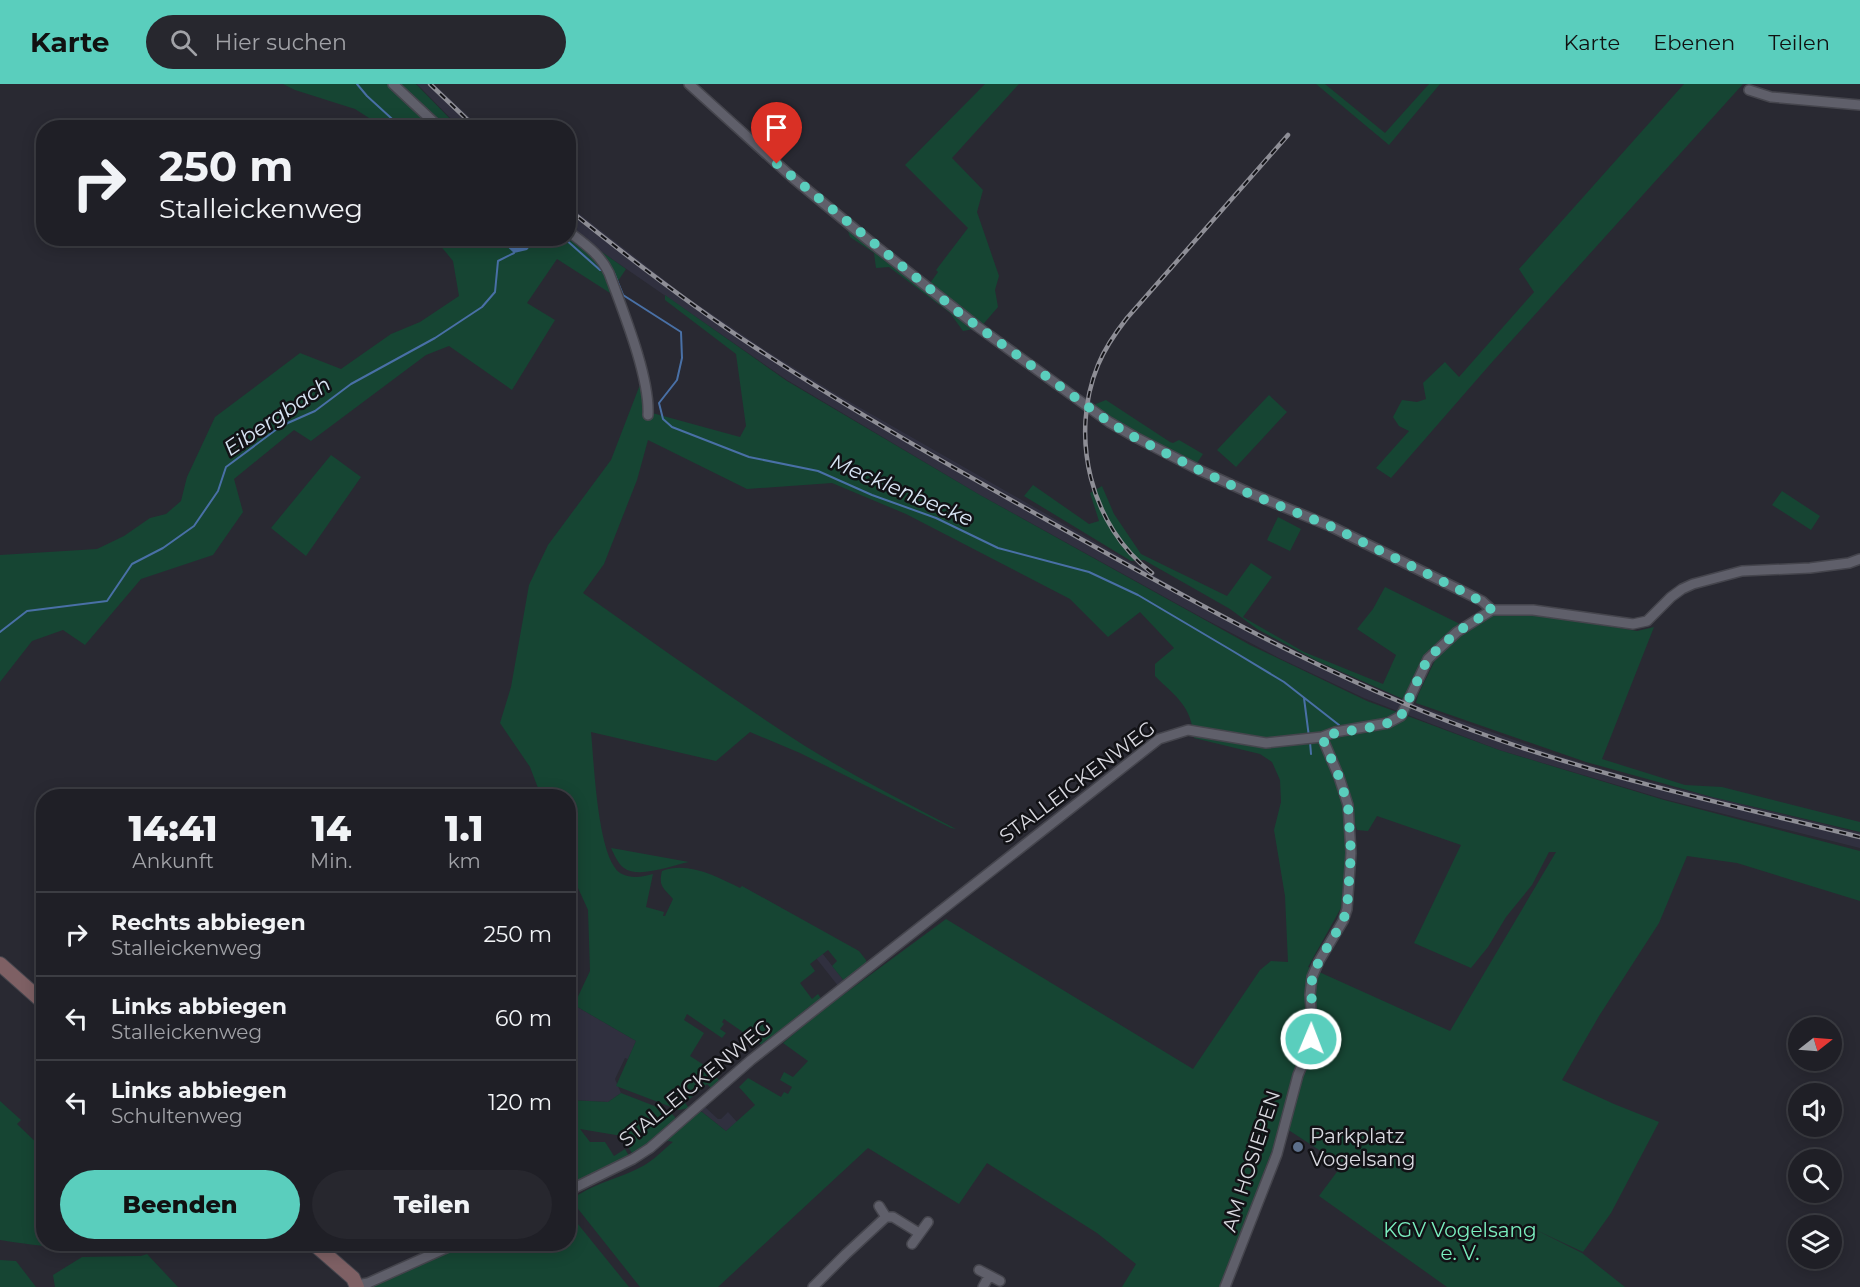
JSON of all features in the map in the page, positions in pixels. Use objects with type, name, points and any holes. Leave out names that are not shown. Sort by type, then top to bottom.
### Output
[{"type":"street","points":[[393,84],[431,120]]},
{"type":"street","points":[[689,84],[793,178],[864,236],[978,327],[1109,422],[1199,470],[1250,494],[1330,526],[1460,590],[1492,610],[1533,610],[1633,624],[1647,621],[1671,597],[1693,584],[1742,571],[1810,567],[1849,563],[1860,559]]},
{"type":"street","points":[[1749,90],[1771,98],[1860,105]]},
{"type":"street","points":[[576,237],[595,251],[608,270],[637,355],[649,399],[648,416]]},
{"type":"street","name":"STALLEICKENWEG","points":[[576,1187],[650,1148],[751,1060],[1159,739],[1188,730],[1266,743],[1318,737],[1388,723],[1401,716],[1428,658],[1457,632],[1492,610]]},
{"type":"street","name":"AM HOSIEPEN","points":[[1225,1287],[1276,1155],[1298,1075],[1308,1051],[1312,1022],[1310,995],[1312,977],[1343,921],[1347,909],[1351,853],[1348,805],[1339,777],[1318,737]]},
{"type":"street","points":[[0,964],[36,996]]},
{"type":"street","points":[[879,1206],[886,1218]]},
{"type":"street","points":[[813,1287],[886,1218],[893,1217],[919,1233]]},
{"type":"street","points":[[912,1244],[928,1222]]},
{"type":"street","points":[[322,1251],[353,1278],[357,1286],[439,1251]]},
{"type":"street","points":[[978,1270],[1000,1281]]},
{"type":"street","points":[[982,1287],[989,1275]]},
{"type":"shaded area","points":[[417,84],[434,84],[473,120],[452,120]]},
{"type":"shaded area","points":[[576,211],[685,296],[836,394],[1207,606],[1321,664],[1405,701],[1559,756],[1630,777],[1860,833],[1860,848],[1664,799],[1499,750],[1364,698],[1279,658],[980,495],[787,380],[599,250],[576,230]]},
{"type":"shaded area","points":[[822,953],[845,982],[839,987],[816,958]]},
{"type":"shaded area","points":[[576,1006],[636,1041],[615,1079],[621,1093],[608,1102],[576,1100]]},
{"type":"shaded area","points":[[705,1107],[718,1119],[728,1112],[737,1122],[726,1131],[701,1111]]},
{"type":"green space","points":[[283,84],[416,84],[451,120],[372,120],[355,109]]},
{"type":"green space","points":[[985,84],[1019,84],[952,158],[983,190],[977,212],[999,276],[995,290],[998,307],[980,328],[963,331],[950,313],[889,267],[876,268],[874,253],[850,237],[845,222],[928,286],[938,272],[936,270],[968,228],[905,165]]},
{"type":"green space","points":[[1316,84],[1325,84],[1385,133],[1429,84],[1440,84],[1389,145]]},
{"type":"green space","points":[[1684,84],[1743,84],[1493,361],[1391,478],[1376,468],[1409,431],[1399,426],[1393,417],[1402,400],[1417,402],[1426,399],[1423,383],[1445,362],[1459,377],[1534,292],[1519,269]]},
{"type":"green space","points":[[576,231],[626,269],[610,293],[557,259],[527,303],[555,320],[512,390],[449,346],[426,355],[311,441],[294,430],[234,479],[243,512],[213,555],[141,579],[85,645],[63,630],[32,641],[0,682],[0,555],[97,549],[124,536],[150,518],[166,514],[181,501],[187,477],[215,417],[300,353],[341,369],[391,334],[420,322],[459,296],[453,261],[441,246],[576,246]]},
{"type":"green space","name":"KGV Vogelsang e. V.","points":[[665,295],[787,381],[980,495],[1250,645],[1367,701],[1499,750],[1664,800],[1860,851],[1860,901],[1737,863],[1687,856],[1659,923],[1599,1016],[1562,1080],[1659,1122],[1611,1213],[1583,1252],[1534,1229],[1582,1253],[1625,1287],[1447,1287],[1319,1196],[1342,1165],[1287,1129],[1298,1094],[1294,1091],[1221,1287],[1122,1287],[1136,1264],[1097,1233],[987,1163],[959,1204],[868,1148],[718,1287],[640,1287],[576,1206],[576,1196],[651,1161],[673,1142],[665,1140],[697,1111],[702,1112],[726,1131],[755,1105],[739,1087],[748,1078],[781,1097],[784,1092],[788,1094],[792,1087],[780,1080],[784,1072],[793,1077],[808,1061],[783,1043],[820,1012],[946,919],[1193,1069],[1260,970],[1271,961],[1288,962],[1285,896],[1274,830],[1281,802],[1280,780],[1272,762],[1260,754],[1194,738],[1190,717],[1182,703],[1155,676],[1155,664],[1174,648],[1140,612],[1108,637],[1070,599],[906,514],[832,483],[747,489],[648,440],[637,480],[604,564],[583,593],[805,746],[956,829],[800,753],[750,732],[716,761],[591,732],[595,785],[606,848],[612,863],[620,873],[636,877],[653,874],[646,907],[664,912],[663,916],[665,916],[673,899],[661,884],[662,871],[672,868],[692,869],[740,888],[742,886],[859,951],[866,960],[866,964],[845,982],[832,966],[837,961],[828,950],[810,964],[815,971],[800,983],[812,999],[818,994],[822,1000],[812,1008],[810,1006],[763,1046],[724,1019],[722,1022],[724,1024],[720,1029],[726,1033],[722,1038],[687,1014],[684,1020],[704,1033],[690,1056],[704,1065],[720,1081],[712,1089],[707,1084],[685,1103],[689,1108],[679,1110],[616,1086],[636,1041],[576,1006],[576,1001],[590,971],[588,910],[576,883],[576,789],[538,789],[530,767],[500,723],[511,687],[529,585],[548,545],[611,460],[641,382],[645,411],[740,437],[746,426],[736,354],[665,300]],"holes":[[[1321,738],[1340,777],[1357,830],[1368,831],[1377,816],[1461,845],[1414,943],[1471,968],[1488,947],[1506,917],[1532,885],[1549,852],[1556,852],[1450,1031],[1308,967],[1341,908],[1346,877],[1344,809],[1337,778]]]},
{"type":"green space","points":[[1269,395],[1287,412],[1236,467],[1217,450]]},
{"type":"green space","points":[[1106,400],[1170,442],[1179,440],[1203,454],[1197,463],[1088,407]]},
{"type":"green space","points":[[331,455],[361,477],[306,556],[271,528]]},
{"type":"green space","points":[[1033,485],[1089,524],[1099,521],[1090,493],[1102,486],[1114,514],[1141,554],[1227,596],[1251,563],[1272,577],[1243,617],[1304,652],[1383,684],[1396,655],[1357,629],[1373,609],[1385,587],[1460,624],[1430,652],[1403,699],[1317,661],[1257,629],[1230,609],[1144,560],[1131,561],[1024,496]]},
{"type":"green space","points":[[1782,491],[1820,516],[1811,530],[1772,505]]},
{"type":"green space","points":[[1278,517],[1301,529],[1290,551],[1267,540]]},
{"type":"green space","points":[[1493,615],[1549,616],[1637,631],[1654,627],[1602,759],[1685,785],[1722,787],[1860,822],[1860,832],[1712,797],[1586,762],[1416,703],[1440,650]]},
{"type":"green space","points":[[611,848],[689,862],[647,872],[630,871],[620,864]]},
{"type":"green space","points":[[621,1093],[670,1112],[675,1117],[675,1122],[633,1155],[622,1136],[580,1129],[590,1142],[605,1142],[614,1156],[625,1149],[629,1156],[576,1182],[576,1100],[608,1102]]},
{"type":"green space","points":[[0,1101],[21,1120],[17,1124],[36,1142],[36,1245],[0,1240]]},
{"type":"green space","points":[[576,1222],[629,1287],[367,1287],[451,1251],[576,1251]]},
{"type":"green space","points":[[147,1254],[178,1287],[55,1287],[53,1275],[82,1257]]},
{"type":"green space","points":[[0,1260],[16,1261],[36,1287],[0,1287]]},
{"type":"water","points":[[506,246],[530,246],[527,250],[514,253]]},
{"type":"waterway","name":"Eibergbach","points":[[357,84],[393,120]]},
{"type":"waterway","name":"Mecklenbecke","points":[[573,246],[600,270],[603,270]]},
{"type":"waterway","name":"Eibergbach","points":[[0,632],[27,611],[107,601],[132,564],[163,548],[194,526],[218,491],[226,467],[281,426],[315,411],[351,384],[435,338],[482,307],[495,292],[498,261],[514,253]]},
{"type":"waterway","name":"Mecklenbecke","points":[[614,273],[623,295],[681,332],[682,358],[677,380],[659,403],[663,419],[672,427],[749,457],[818,471],[872,495],[936,518],[998,548],[1089,572],[1138,595],[1284,682],[1339,725]]},
{"type":"waterway","points":[[1304,698],[1309,737]]},
{"type":"waterway","points":[[1310,742],[1311,754]]},
{"type":"railway","points":[[430,84],[468,120]]},
{"type":"railway","points":[[1152,573],[1113,531],[1100,505],[1091,478],[1086,450],[1085,421],[1089,392],[1104,352],[1127,318],[1288,135]]},
{"type":"railway","points":[[576,215],[707,315],[831,396],[1113,557],[1316,664],[1420,710],[1521,747],[1617,776],[1860,837]]},
{"type":"place","name":"Parkplatz Vogelsang","points":[[1298,1147]]},
{"type":"route","points":[[777,164],[962,315],[1109,422],[1134,437],[1250,494],[1330,526],[1460,590],[1492,610],[1457,632],[1428,658],[1398,719],[1388,723],[1335,732],[1322,737],[1348,805],[1351,853],[1347,909],[1343,921],[1312,977],[1311,1039]]}]
